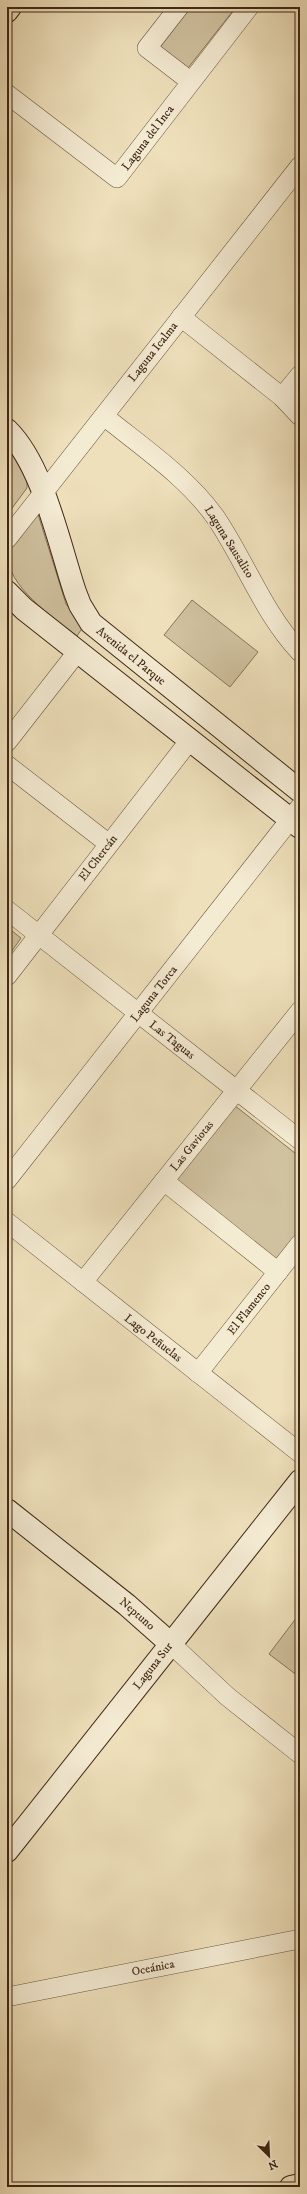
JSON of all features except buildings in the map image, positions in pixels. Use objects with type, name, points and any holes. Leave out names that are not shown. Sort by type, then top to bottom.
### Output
[{"type":"main road","points":[[7,11],[10,7]]},
{"type":"main road","points":[[291,2187],[300,2185]]},
{"type":"street","points":[[180,7],[147,48],[190,81]]},
{"type":"street","name":"Laguna del Inca","points":[[7,94],[117,178],[190,81],[249,7]]},
{"type":"street","name":"Laguna Icalma","points":[[7,539],[300,166]]},
{"type":"street","points":[[181,317],[282,397],[300,416]]},
{"type":"street","points":[[282,397],[300,375]]},
{"type":"street","name":"Laguna Sausalito","points":[[104,416],[183,481],[204,502],[293,630],[300,652]]},
{"type":"street","name":"Avenida el Parque","points":[[7,430],[27,456],[43,493],[75,592],[80,605],[91,623],[300,791]]},
{"type":"street","points":[[7,592],[20,606],[190,740],[297,818]]},
{"type":"street","points":[[7,742],[78,651]]},
{"type":"street","name":"El Chercán","points":[[7,976],[38,934],[190,740]]},
{"type":"street","points":[[7,765],[108,844]]},
{"type":"street","name":"Laguna Torca","points":[[7,1180],[138,1013],[297,818]]},
{"type":"street","name":"Las Taguas","points":[[7,910],[300,1140]]},
{"type":"street","name":"Las Gaviotas","points":[[83,1282],[300,1011]]},
{"type":"street","points":[[164,1181],[278,1272]]},
{"type":"street","name":"Lago Peñuelas","points":[[7,1222],[300,1453]]},
{"type":"street","name":"El Flamenco","points":[[198,1373],[300,1244]]},
{"type":"street","name":"Laguna Sur","points":[[7,1851],[300,1481]]},
{"type":"street","name":"Neptuno","points":[[7,1510],[127,1605],[228,1696],[300,1754]]},
{"type":"street","name":"Oceánica","points":[[7,1996],[300,1939]]},
{"type":"shaded area","points":[[191,7],[236,7],[188,68],[160,47]]},
{"type":"shaded area","points":[[7,443],[27,477],[27,488],[7,515]]},
{"type":"shaded area","points":[[38,514],[66,604],[83,627],[77,636],[33,600],[15,578],[9,566],[7,553]]},
{"type":"shaded area","points":[[192,600],[258,652],[230,687],[164,635]]},
{"type":"shaded area","points":[[7,927],[21,938],[7,958]]},
{"type":"shaded area","points":[[234,1105],[300,1157],[300,1238],[280,1263],[174,1182]]},
{"type":"shaded area","points":[[300,1613],[300,1674],[298,1676],[269,1654]]}]
